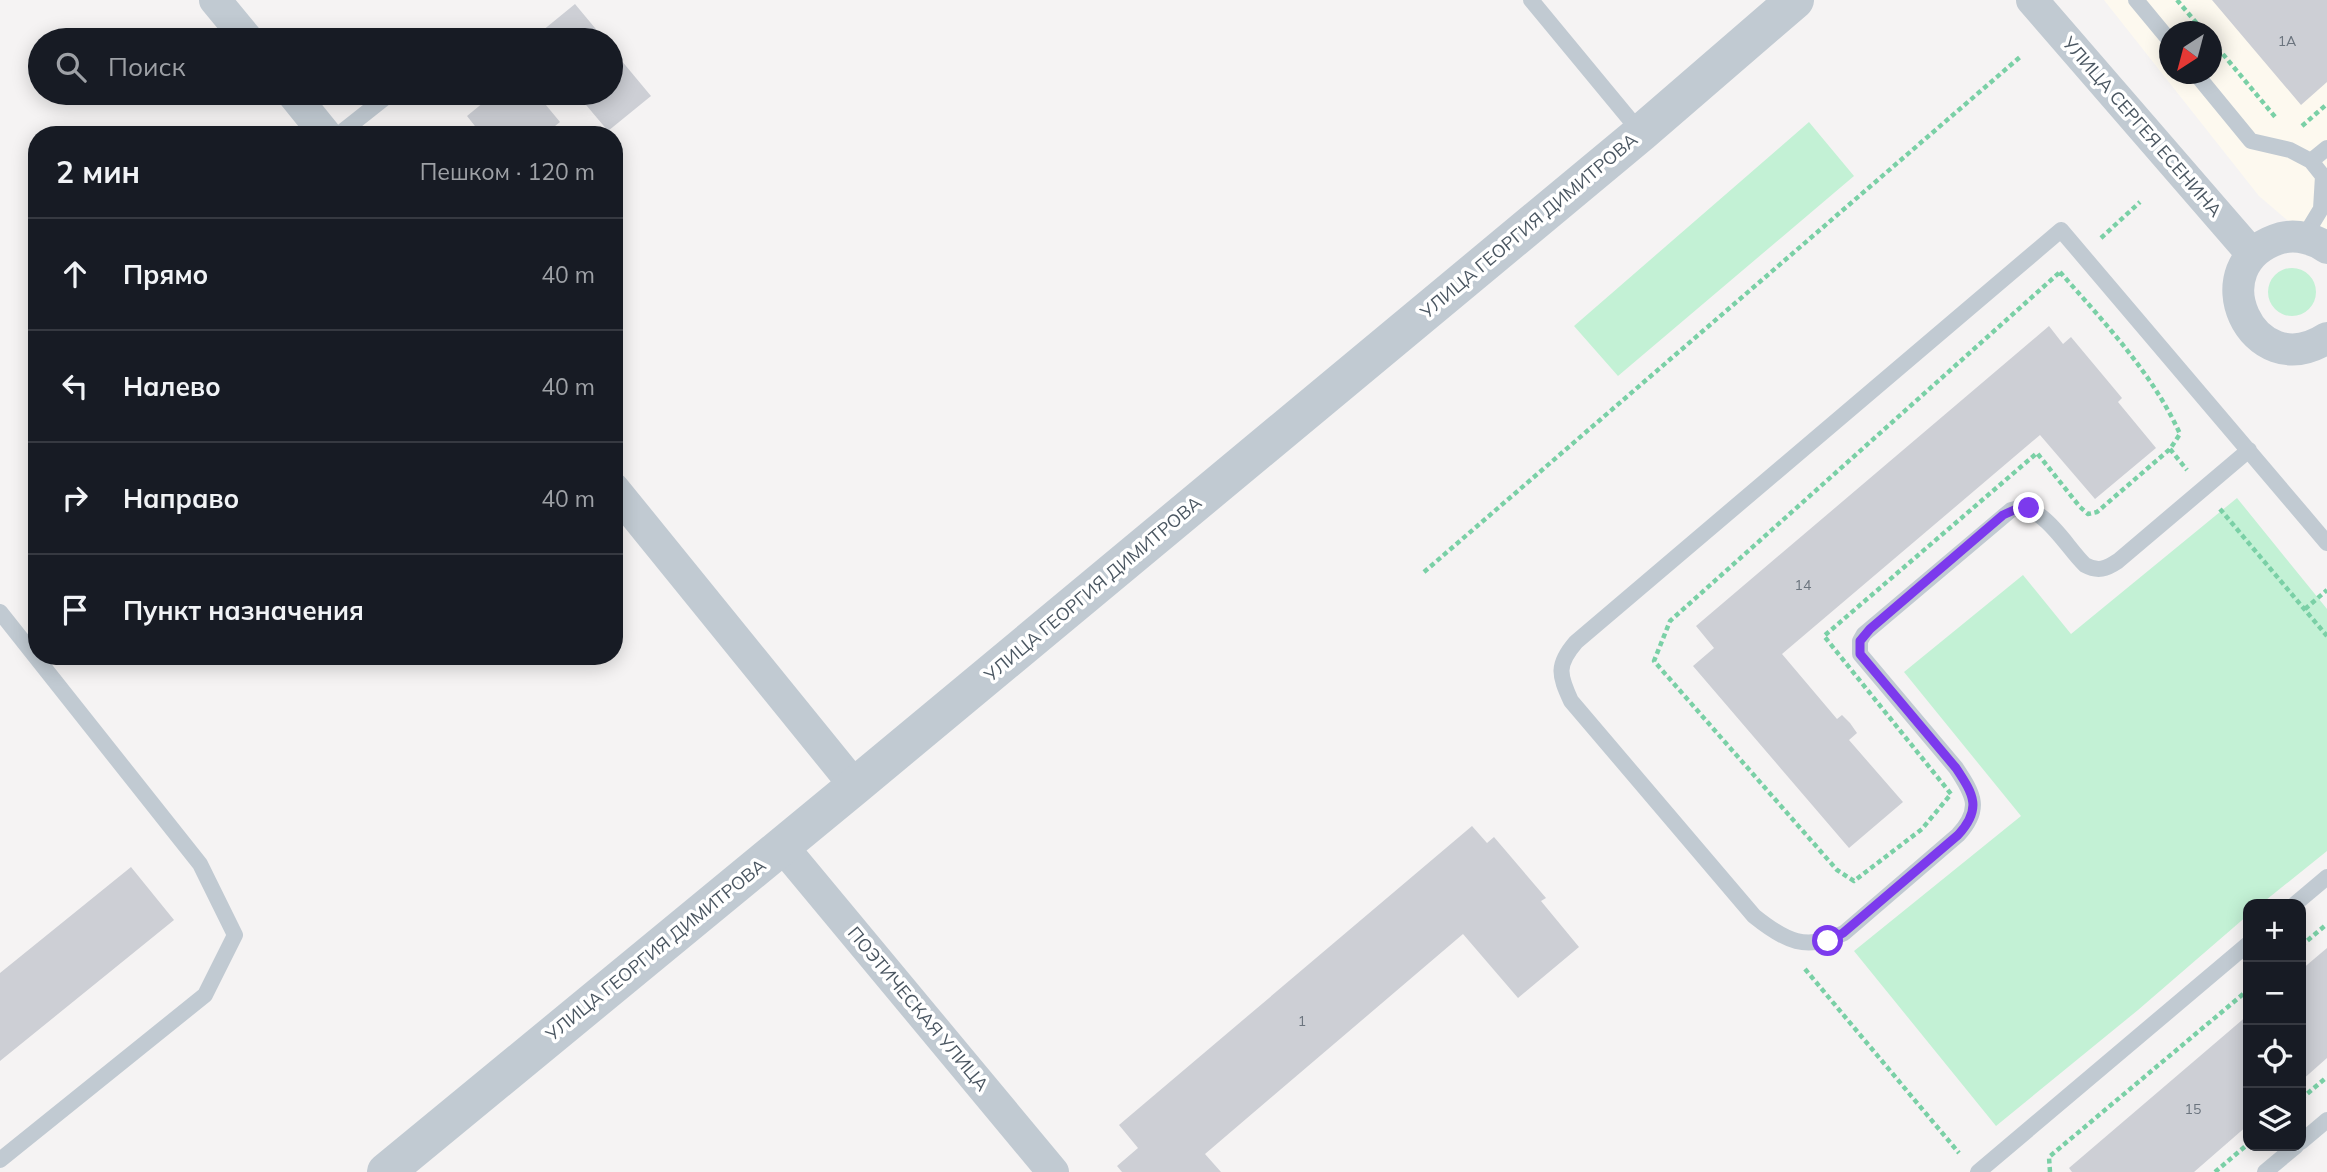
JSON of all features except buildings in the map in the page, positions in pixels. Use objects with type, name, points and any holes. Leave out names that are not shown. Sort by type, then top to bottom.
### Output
[{"type":"street","points":[[215,0],[238,28]]},
{"type":"street","name":"УЛИЦА ГЕОРГИЯ ДИМИТРОВА","points":[[386,1172],[1641,133],[1795,0]]},
{"type":"street","name":"УЛИЦА СЕРГЕЯ ЕСЕНИНА","points":[[2032,0],[2252,254]]},
{"type":"street","points":[[302,105],[319,126]]},
{"type":"street","points":[[2315,243],[2286,237],[2270,242],[2252,254],[2239,280],[2238,297],[2241,313],[2249,328],[2262,340],[2277,347],[2294,349],[2310,347],[2326,340]]},
{"type":"street","points":[[623,500],[855,786]]},
{"type":"street","name":"ПОЭТИЧЕСКАЯ УЛИЦА","points":[[782,846],[1053,1172]]},
{"type":"lane","points":[[1531,0],[1641,133]]},
{"type":"lane","points":[[2136,0],[2159,29]]},
{"type":"lane","points":[[2204,84],[2252,141],[2290,150],[2311,161],[2323,176],[2315,243]]},
{"type":"lane","points":[[349,126],[376,105]]},
{"type":"lane","points":[[2311,161],[2327,148]]},
{"type":"lane","points":[[2249,450],[2119,561],[2102,569],[2085,565],[2037,513],[2021,507],[2011,510],[1870,629],[1860,641],[1860,654],[1956,768],[1968,787],[1974,804],[1967,825],[1958,835],[1843,933],[1828,941],[1794,941],[1774,932],[1754,916],[1572,701],[1561,672],[1562,661],[1576,642],[2061,230],[2249,450],[2327,542]]},
{"type":"lane","points":[[0,612],[28,647]]},
{"type":"lane","points":[[0,1160],[205,995],[235,935],[200,864],[42,665]]},
{"type":"lane","points":[[2301,899],[2327,877]]},
{"type":"lane","points":[[1972,1167],[2243,948]]},
{"type":"lane","points":[[2306,1138],[2327,1120]]},
{"type":"lane","points":[[2265,1172],[2290,1151]]},
{"type":"path","points":[[2177,0],[2195,21]]},
{"type":"path","points":[[2222,54],[2281,125]]},
{"type":"path","points":[[1424,572],[2020,57]]},
{"type":"path","points":[[2300,127],[2327,104]]},
{"type":"path","points":[[2170,449],[2327,636]]},
{"type":"path","points":[[2305,609],[2327,590]]},
{"type":"path","points":[[2306,942],[2327,924]]},
{"type":"path","points":[[1774,932],[1972,1167]]},
{"type":"path","points":[[2050,1172],[2049,1157],[2243,994]]},
{"type":"path","points":[[2306,1096],[2327,1077]]},
{"type":"path","points":[[2215,1172],[2243,1148]]},
{"type":"shaded area","points":[[2104,0],[2327,0],[2327,247],[2287,220],[2259,196],[2170,84],[2222,84],[2222,21],[2159,21],[2159,70]]},
{"type":"green space","points":[[1809,122],[1854,176],[1618,376],[1574,326]]},
{"type":"green space","points":[[2292,268],[2301,269],[2309,275],[2315,283],[2315,301],[2309,309],[2301,315],[2292,316],[2283,315],[2275,309],[2269,301],[2268,292],[2269,283],[2275,275],[2283,269]]},
{"type":"green space","points":[[2237,498],[2327,609],[2327,851],[2267,899],[2243,899],[2243,919],[2138,1010],[1996,1126],[1854,951],[2021,816],[1904,672],[2023,575],[2071,634]]},
{"type":"route","points":[[1828,941],[1843,933],[1958,835],[1967,825],[1974,804],[1968,787],[1956,768],[1864,661],[1858,647],[1860,641],[1864,634],[2003,515],[2021,507],[2029,508]]}]
